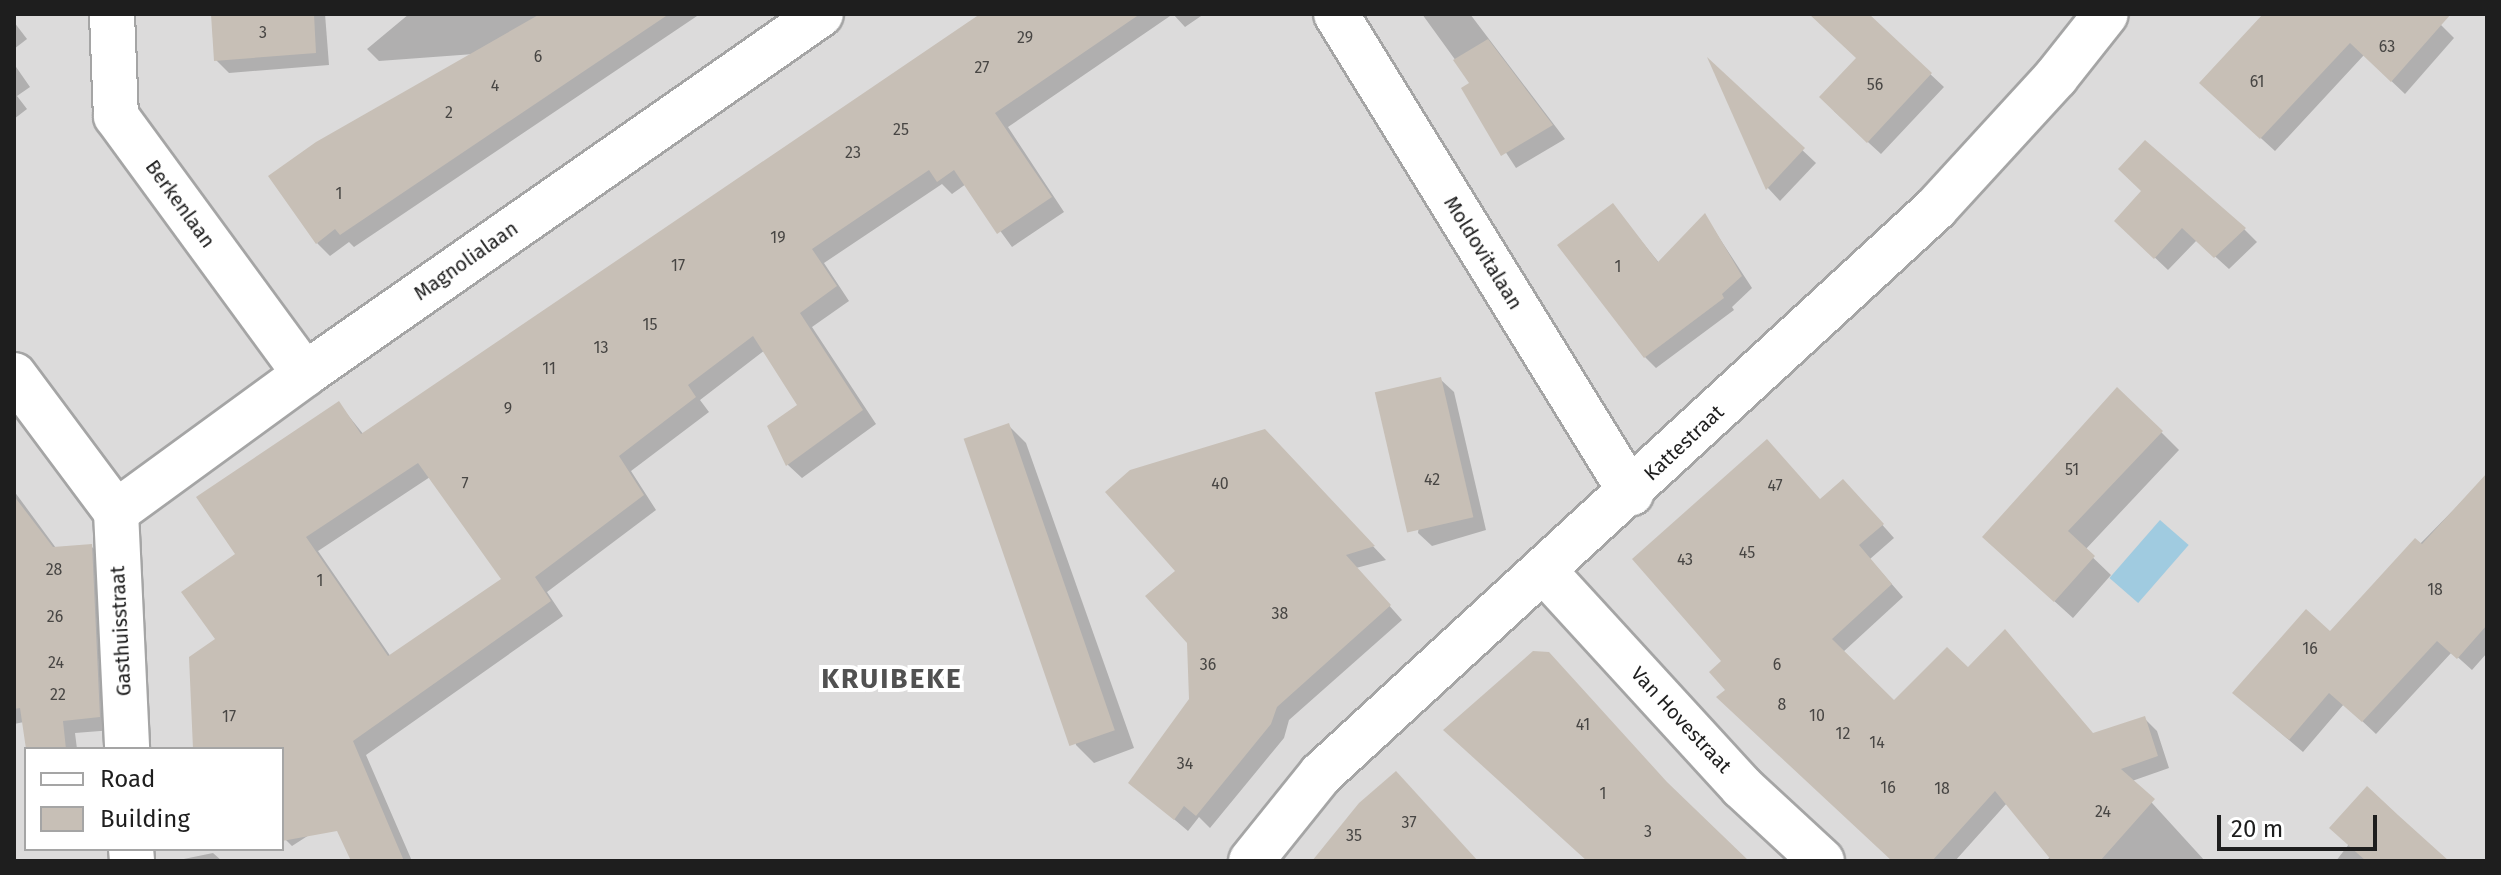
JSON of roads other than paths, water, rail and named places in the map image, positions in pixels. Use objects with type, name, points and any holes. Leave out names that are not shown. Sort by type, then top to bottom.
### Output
[{"type":"street","name":"Berkenlaan","points":[[112,14],[116,116],[305,374]]},
{"type":"street","name":"Magnolialaan","points":[[116,512],[305,374],[821,14]]},
{"type":"street","name":"Moldovitalaan","points":[[1336,14],[1631,493]]},
{"type":"street","name":"Kattestraat","points":[[1251,861],[1321,774],[1546,573],[1936,208],[2056,77],[2106,14]]},
{"type":"street","points":[[14,375],[116,512]]},
{"type":"street","name":"Gasthuisstraat","points":[[116,512],[127,747]]},
{"type":"street","name":"Van Hovestraat","points":[[1546,573],[1742,787],[1822,861]]},
{"type":"water","points":[[2160,520],[2189,545],[2138,603],[2109,578]]},
{"type":"district","name":"KRUIBEKE","points":[[892,679]]}]
